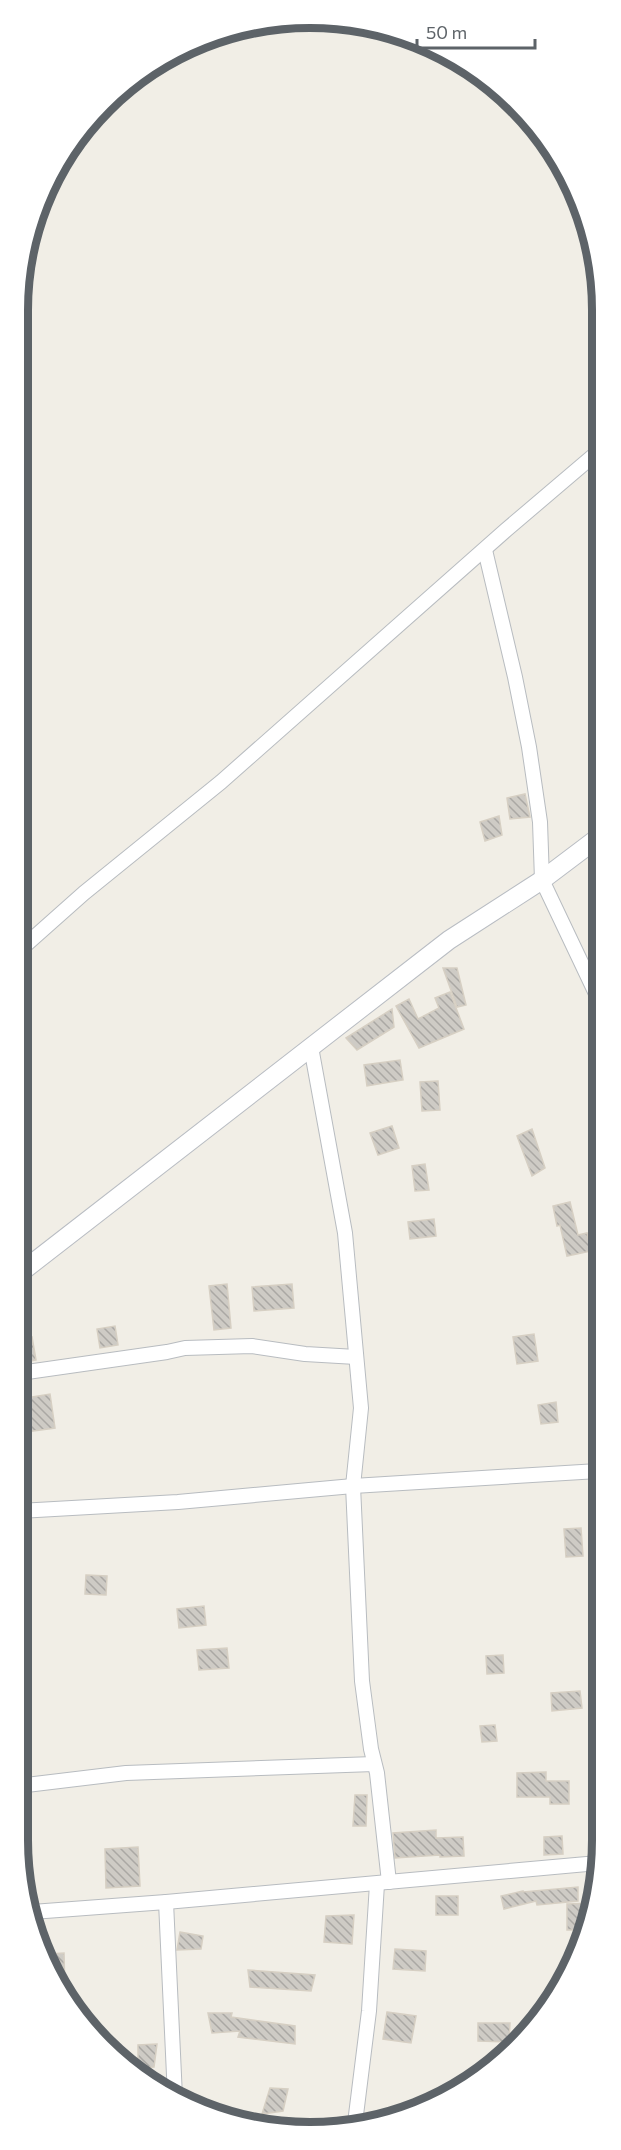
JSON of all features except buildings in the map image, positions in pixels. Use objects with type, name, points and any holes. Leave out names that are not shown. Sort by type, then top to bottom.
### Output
[{"type":"street","points":[[28,943],[84,893],[221,782],[592,457]]},
{"type":"street","points":[[484,550],[515,677],[529,747],[540,822],[542,880],[592,985]]},
{"type":"street","points":[[28,1267],[449,940],[542,880],[592,842]]},
{"type":"street","points":[[311,1047],[345,1233],[361,1408],[353,1486],[362,1681],[375,1764],[383,1883],[355,2118]]},
{"type":"street","points":[[28,1372],[185,1348],[226,1345],[356,1357]]},
{"type":"street","points":[[28,1510],[178,1502],[353,1486],[592,1471]]},
{"type":"street","points":[[28,1785],[126,1773],[375,1764]]},
{"type":"street","points":[[38,1912],[591,1864]]},
{"type":"street","points":[[166,1902],[175,2087]]}]
